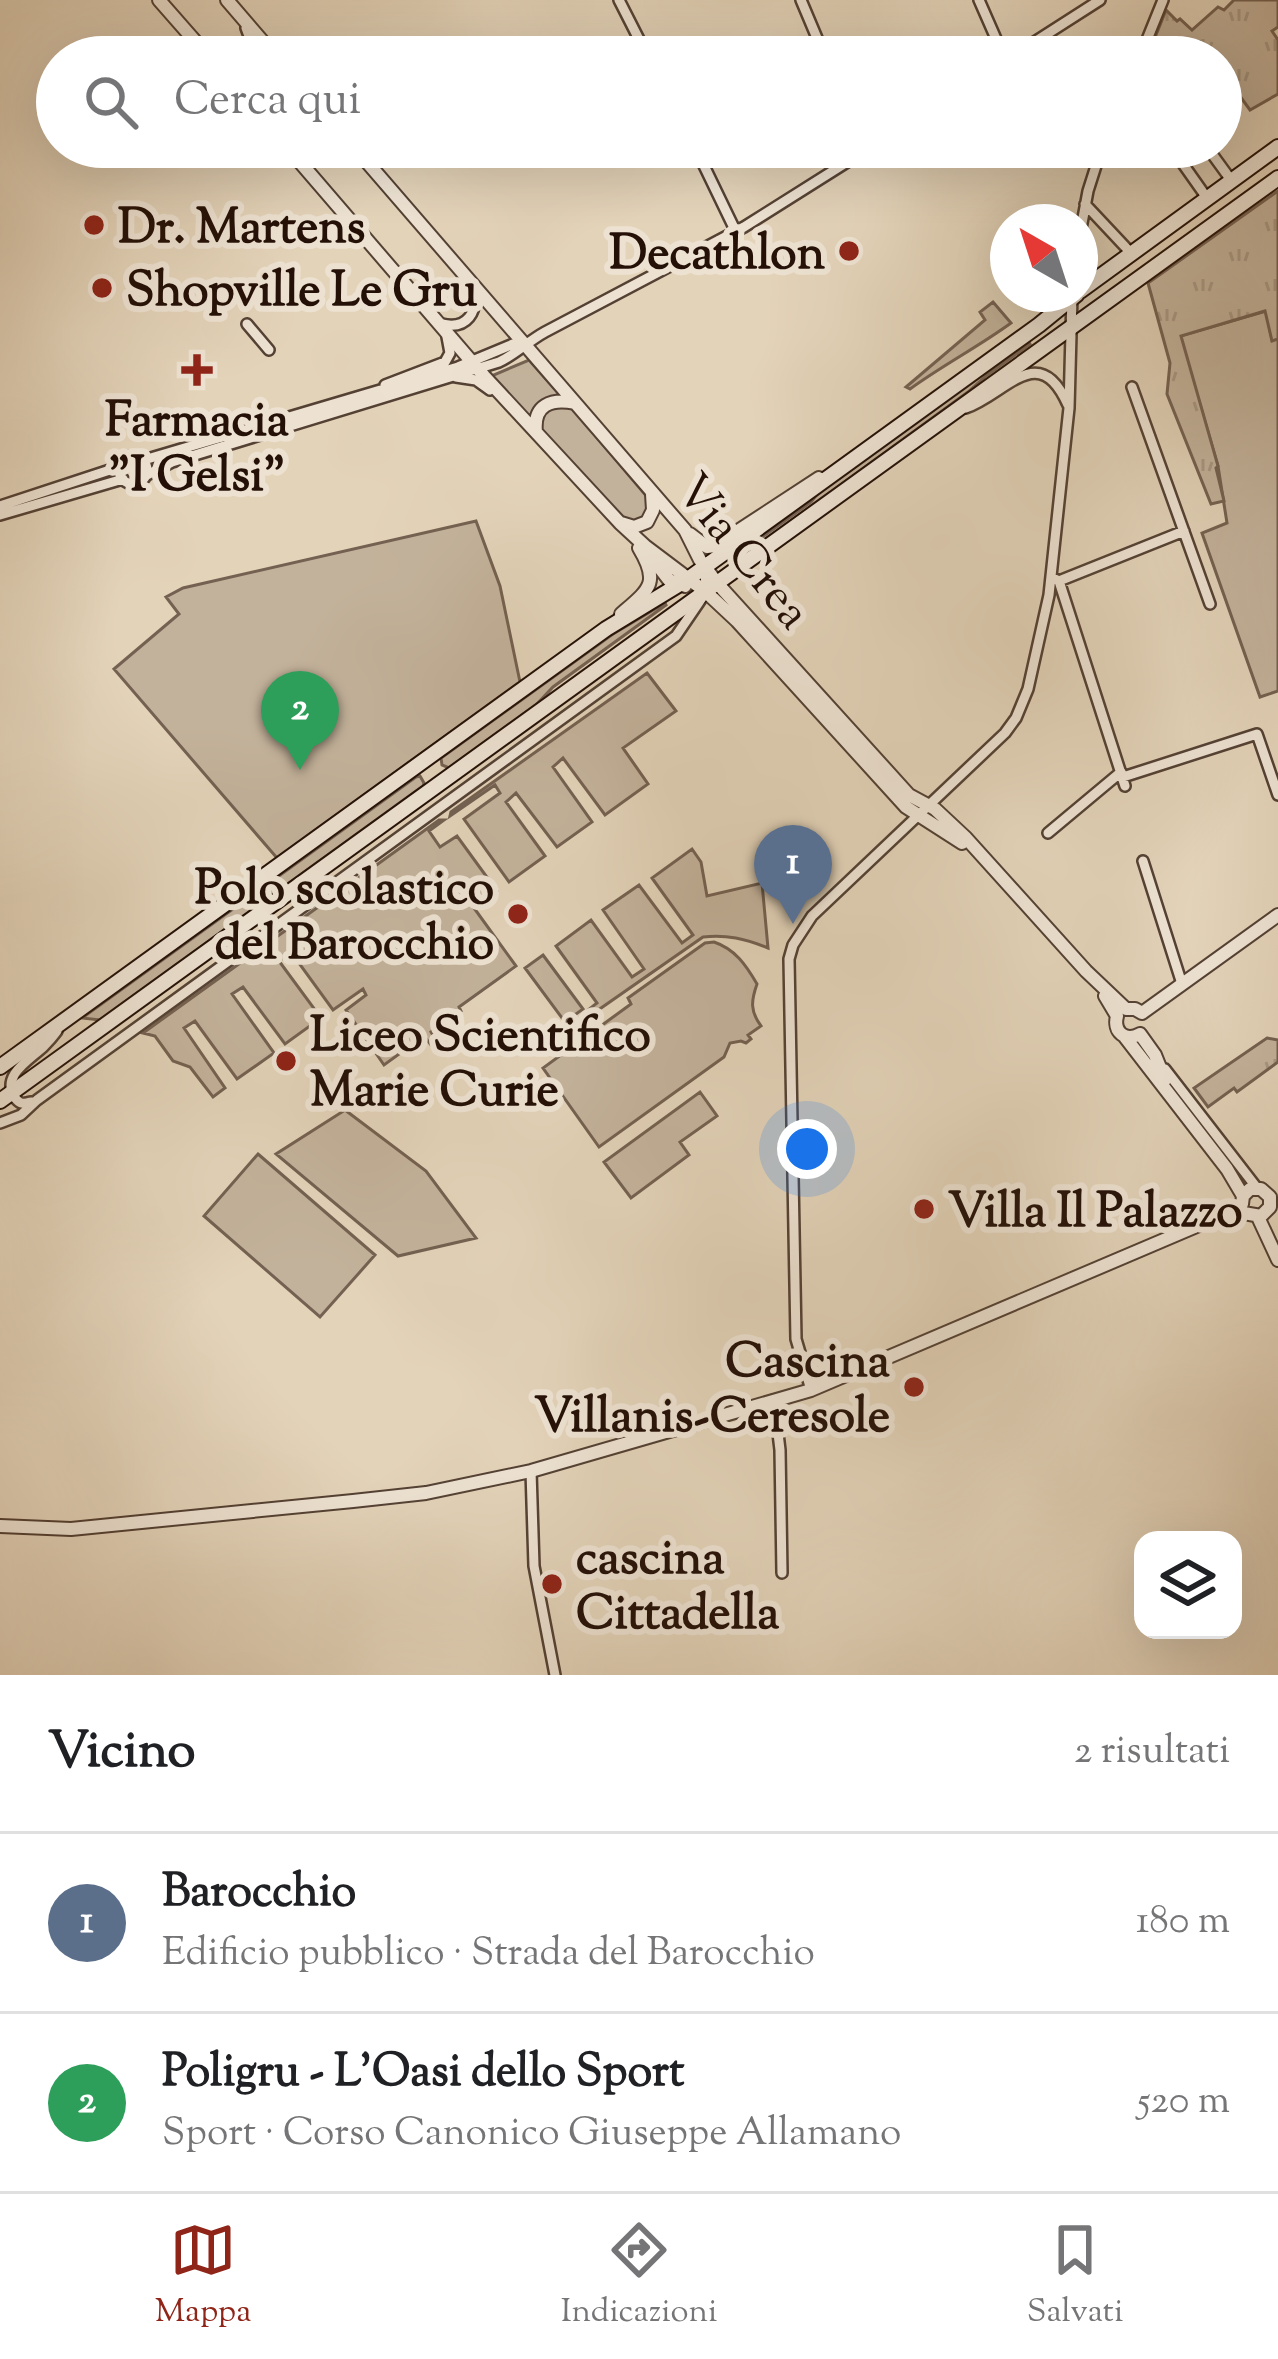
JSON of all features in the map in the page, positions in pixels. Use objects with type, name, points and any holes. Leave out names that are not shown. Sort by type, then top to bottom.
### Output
[{"type":"main road","points":[[1098,277],[1278,147]]},
{"type":"main road","points":[[5,1097],[1278,178]]},
{"type":"main road","points":[[0,1067],[606,629],[684,582],[1055,312]]},
{"type":"main road","points":[[427,759],[443,781]]},
{"type":"street","points":[[159,0],[191,36]]},
{"type":"street","points":[[227,0],[258,36]]},
{"type":"street","points":[[620,0],[638,36]]},
{"type":"street","points":[[801,0],[816,36]]},
{"type":"street","points":[[979,0],[997,36]]},
{"type":"street","points":[[1042,36],[1100,0]]},
{"type":"street","points":[[1148,36],[1160,2]]},
{"type":"street","points":[[243,19],[249,36]]},
{"type":"street","name":"Via Crea","points":[[304,168],[474,365],[645,547],[669,580],[712,587]]},
{"type":"street","name":"Via Crea","points":[[372,168],[685,530],[712,587],[737,621],[906,807],[946,818],[1122,1012]]},
{"type":"street","points":[[705,168],[736,232]]},
{"type":"street","points":[[121,473],[123,460],[131,456],[144,460],[451,377],[513,344],[525,344],[736,232],[835,168]]},
{"type":"street","points":[[1085,204],[1096,168]]},
{"type":"street","points":[[1186,168],[1207,198]]},
{"type":"street","points":[[1222,168],[1232,181]]},
{"type":"street","points":[[1098,218],[1131,253]]},
{"type":"street","points":[[378,391],[393,380],[445,362],[449,353],[442,326],[459,325],[471,316],[476,302],[472,283]]},
{"type":"street","points":[[811,1390],[796,1339],[788,959],[812,916],[1005,734],[1016,718],[1055,579],[1072,312]]},
{"type":"street","points":[[247,324],[269,350]]},
{"type":"street","points":[[121,473],[136,484],[172,462],[378,391],[474,365]]},
{"type":"street","points":[[950,413],[975,405],[1029,373],[1052,380],[1069,408]]},
{"type":"street","name":"Via Crea","points":[[451,377],[476,380],[512,406]]},
{"type":"street","points":[[1132,387],[1210,604]]},
{"type":"street","points":[[536,432],[537,415],[546,404],[556,400],[576,403]]},
{"type":"street","points":[[144,460],[147,475]]},
{"type":"street","points":[[685,530],[704,545],[715,546],[806,485],[837,471]]},
{"type":"street","points":[[0,510],[121,473]]},
{"type":"street","points":[[620,523],[634,527],[647,522],[653,510],[652,491]]},
{"type":"street","points":[[1055,579],[1184,531]]},
{"type":"street","points":[[606,629],[648,586],[650,565],[633,536]]},
{"type":"street","points":[[1055,579],[1123,778]]},
{"type":"street","points":[[0,1123],[21,1114],[676,636],[712,587]]},
{"type":"street","points":[[1048,832],[1123,778],[1257,734],[1278,794]]},
{"type":"street","points":[[1143,861],[1182,984]]},
{"type":"street","points":[[1142,1013],[1278,915]]},
{"type":"street","points":[[1132,1036],[1145,1027],[1142,1013],[1135,1009],[1122,1012],[1116,1026],[1155,1055],[1254,1202],[1278,1260]]},
{"type":"street","points":[[37,1100],[22,1103],[5,1097],[9,1078],[46,1045],[66,1019]]},
{"type":"street","points":[[1132,1036],[1227,1169],[1278,1227]]},
{"type":"street","points":[[1155,1055],[1173,1097]]},
{"type":"street","points":[[0,1526],[71,1529],[352,1502],[443,1490],[530,1471],[811,1390],[1254,1202]]},
{"type":"street","points":[[774,1400],[780,1450],[782,1573]]},
{"type":"street","points":[[530,1471],[534,1566],[555,1675]]},
{"type":"green space","points":[[1234,0],[1278,0],[1278,27],[1272,31],[1278,40],[1278,94],[1250,110],[1242,99],[1242,36],[1156,36],[1166,10],[1192,30],[1218,7],[1224,10]]},
{"type":"green space","points":[[1278,191],[1278,339],[1272,341],[1265,311],[1181,336],[1218,466],[1224,501],[1211,504],[1167,394],[1170,363],[1148,283]]},
{"type":"green space","points":[[990,304],[990,312],[1002,312],[1011,323],[910,389],[906,387],[985,320],[980,312]]},
{"type":"green space","points":[[1266,311],[1272,340],[1278,339],[1278,691],[1260,697],[1202,533],[1227,523],[1218,466],[1180,336]]},
{"type":"green space","points":[[1027,339],[1030,344],[968,392],[732,564],[730,560],[811,502],[823,487]]},
{"type":"green space","points":[[529,360],[561,396],[549,398],[531,422],[489,377]]},
{"type":"green space","points":[[553,404],[573,409],[648,498],[651,503],[645,520],[624,522],[540,428],[543,412]]},
{"type":"green space","points":[[476,521],[500,586],[520,682],[277,858],[114,669],[179,614],[166,597],[183,588]]},
{"type":"green space","points":[[665,603],[536,705],[449,768],[442,765],[441,758],[613,634]]},
{"type":"green space","points":[[647,673],[676,711],[623,748],[648,784],[605,815],[563,758],[553,767],[592,822],[557,847],[516,793],[506,802],[545,856],[509,882],[464,819],[500,793],[495,785],[450,816],[451,812]]},
{"type":"green space","points":[[420,776],[423,786],[100,1020],[82,1018],[416,777]]},
{"type":"green space","points":[[444,820],[429,831],[440,847],[457,836],[497,891],[474,908],[516,966],[431,1032],[436,1040],[431,1045],[424,1036],[384,1065],[346,1010],[366,995],[363,989],[333,1010],[291,952],[279,961],[321,1018],[285,1044],[243,987],[232,994],[274,1053],[237,1079],[195,1021],[184,1028],[225,1088],[213,1097],[190,1067],[173,1061],[155,1036],[143,1033]]},
{"type":"green space","points":[[692,849],[701,862],[707,896],[762,883],[768,948],[736,938],[703,937],[591,1015],[588,1010],[597,1003],[556,946],[591,920],[632,977],[644,969],[603,910],[639,885],[682,943],[693,935],[652,878]]},
{"type":"green space","points":[[714,942],[739,958],[757,984],[753,1006],[761,1026],[748,1035],[751,1039],[746,1043],[730,1043],[724,1057],[599,1147],[543,1068],[631,1004],[628,998],[705,943]]},
{"type":"green space","points":[[543,955],[583,1009],[565,1022],[525,968]]},
{"type":"green space","points":[[1267,1038],[1278,1040],[1278,1062],[1208,1107],[1194,1088]]},
{"type":"green space","points":[[700,1092],[717,1116],[680,1142],[689,1155],[631,1198],[604,1162]]},
{"type":"green space","points":[[345,1110],[426,1171],[476,1238],[398,1256],[276,1154]]},
{"type":"green space","points":[[258,1154],[375,1255],[320,1317],[204,1216]]},
{"type":"place","name":"Dr. Martens","points":[[94,225]]},
{"type":"place","name":"Decathlon","points":[[849,251]]},
{"type":"place","name":"Shopville Le Gru","points":[[102,288]]},
{"type":"place","name":"Farmacia \"I Gelsi\"","points":[[197,370]]},
{"type":"place","name":"Poligru - L'Oasi dello Sport","points":[[300,770]]},
{"type":"place","name":"Polo scolastico del Barocchio","points":[[518,914]]},
{"type":"place","name":"Barocchio","points":[[793,924]]},
{"type":"place","name":"Liceo Scientifico Marie Curie","points":[[286,1061]]},
{"type":"place","name":"Villa Il Palazzo","points":[[924,1209]]},
{"type":"place","name":"Cascina Villanis-Ceresole","points":[[914,1387]]},
{"type":"place","name":"cascina Cittadella","points":[[552,1584]]}]
